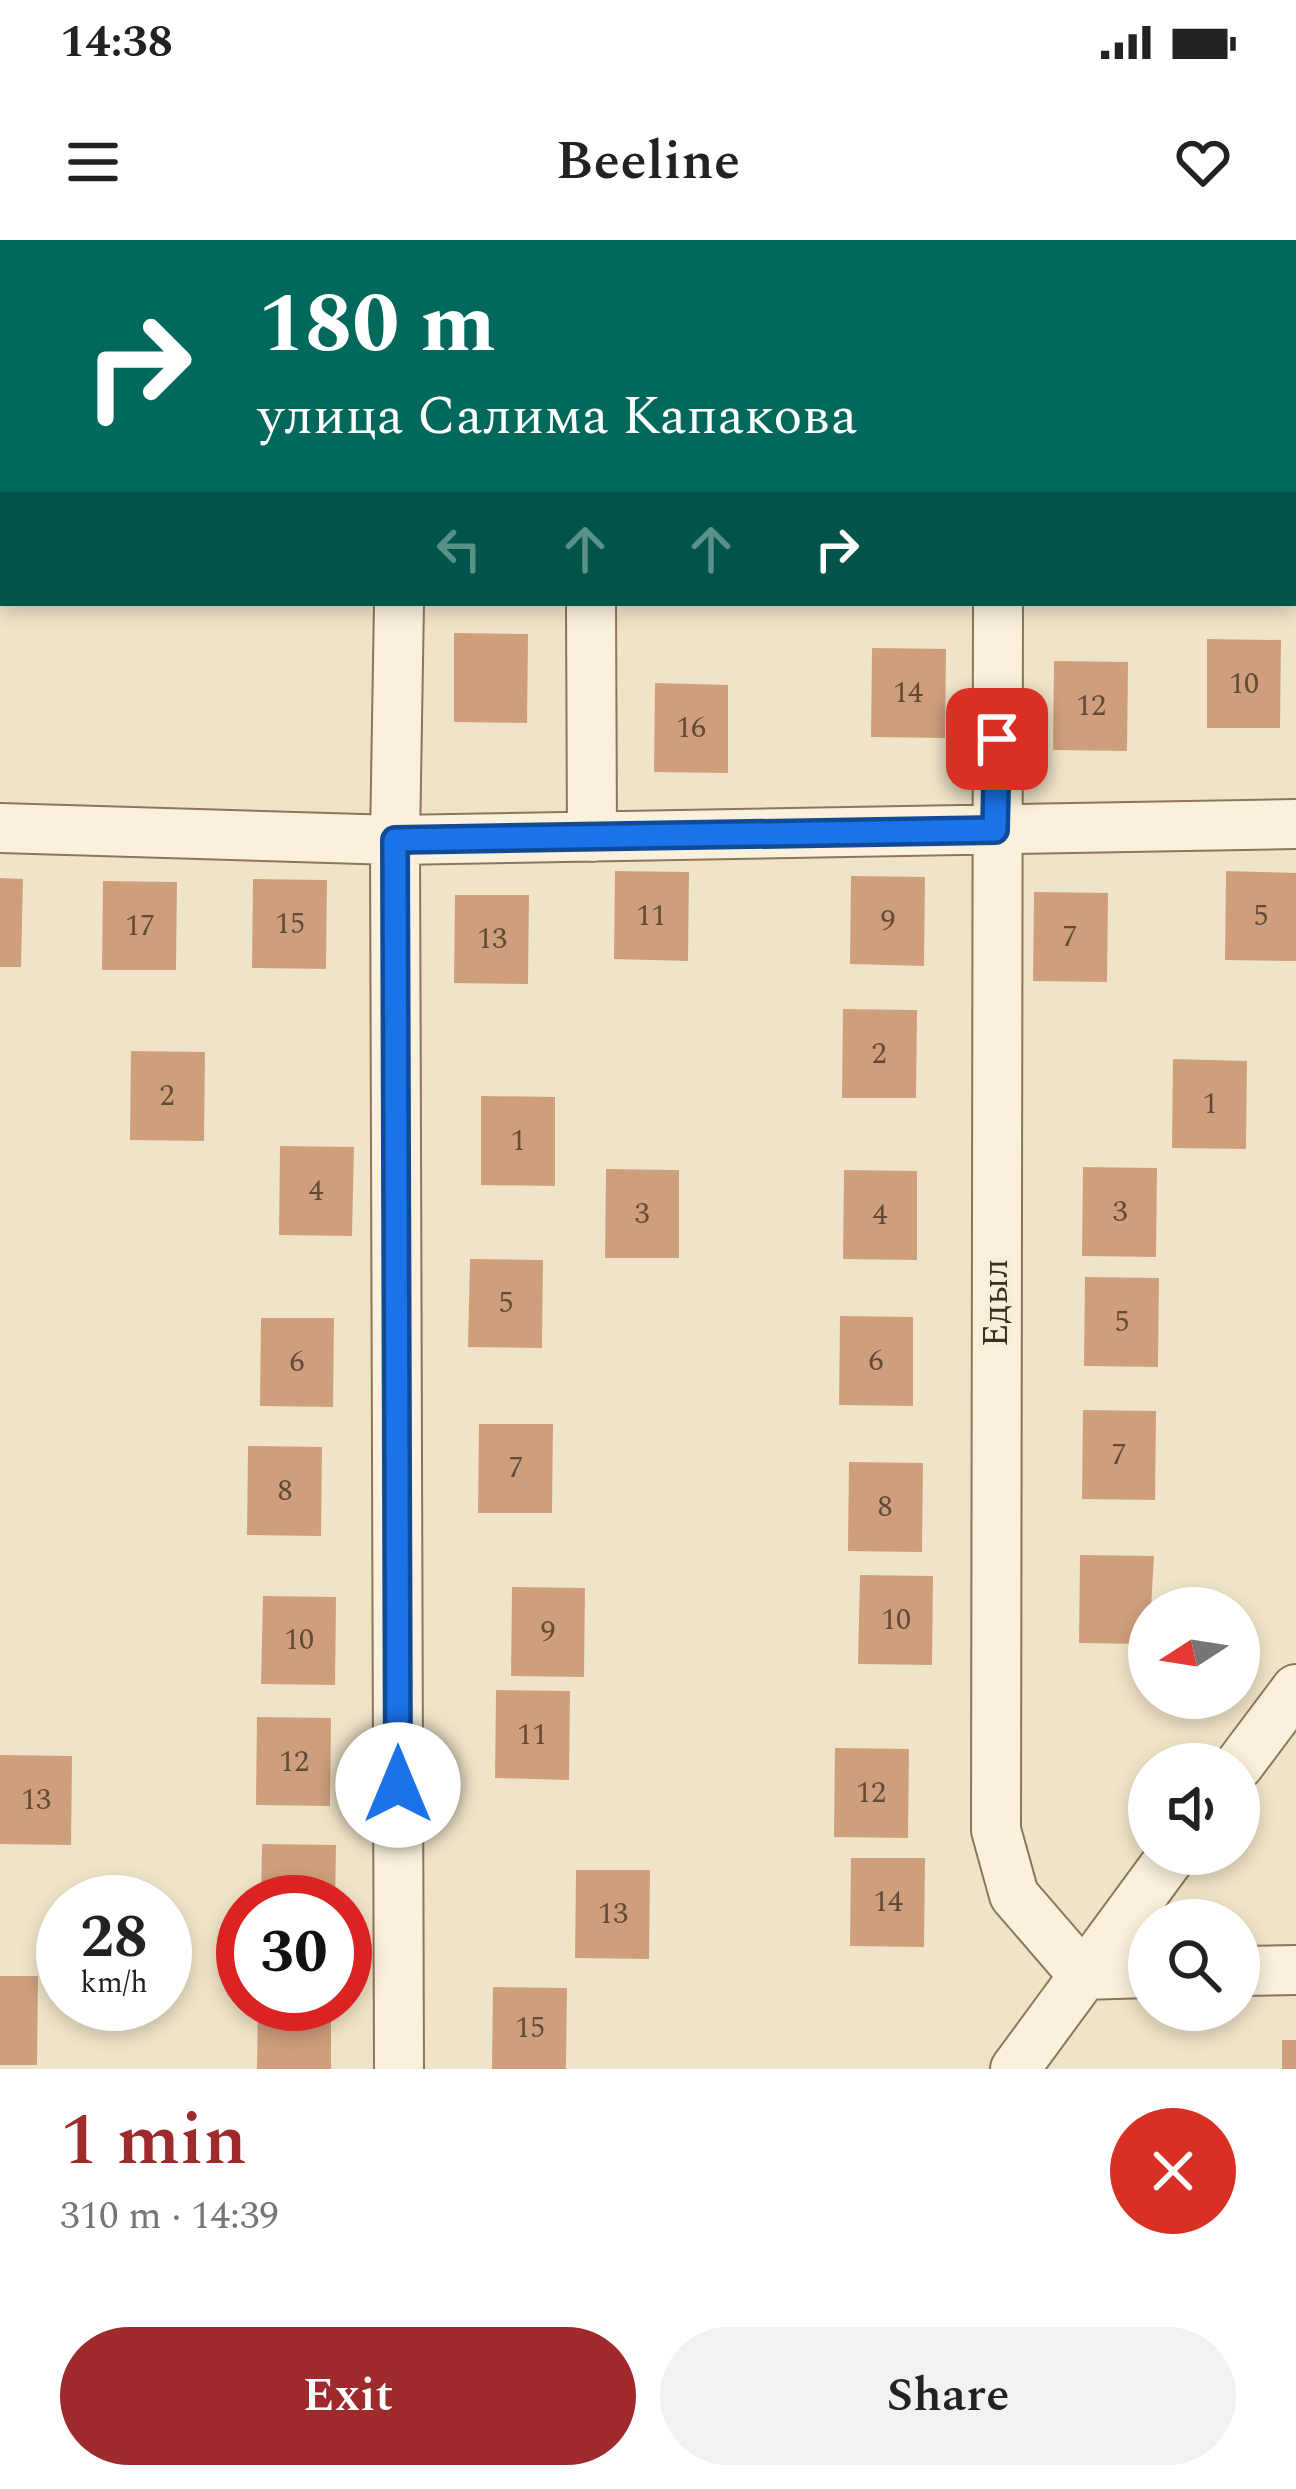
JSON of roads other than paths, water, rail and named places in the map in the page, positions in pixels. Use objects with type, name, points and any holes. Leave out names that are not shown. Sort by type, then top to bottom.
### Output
[{"type":"street","points":[[0,240],[364,240]]},
{"type":"street","points":[[399,606],[395,840],[399,2069]]},
{"type":"street","points":[[591,606],[592,837]]},
{"type":"street","name":"Едыл","points":[[998,606],[996,1829],[1014,1894],[1083,1975]]},
{"type":"street","points":[[0,828],[395,840],[1296,824]]},
{"type":"street","points":[[1256,1743],[1296,1689]]},
{"type":"street","points":[[1015,2069],[1157,1875]]},
{"type":"street","points":[[1260,1971],[1296,1970]]},
{"type":"street","points":[[1083,1975],[1128,1974]]}]
